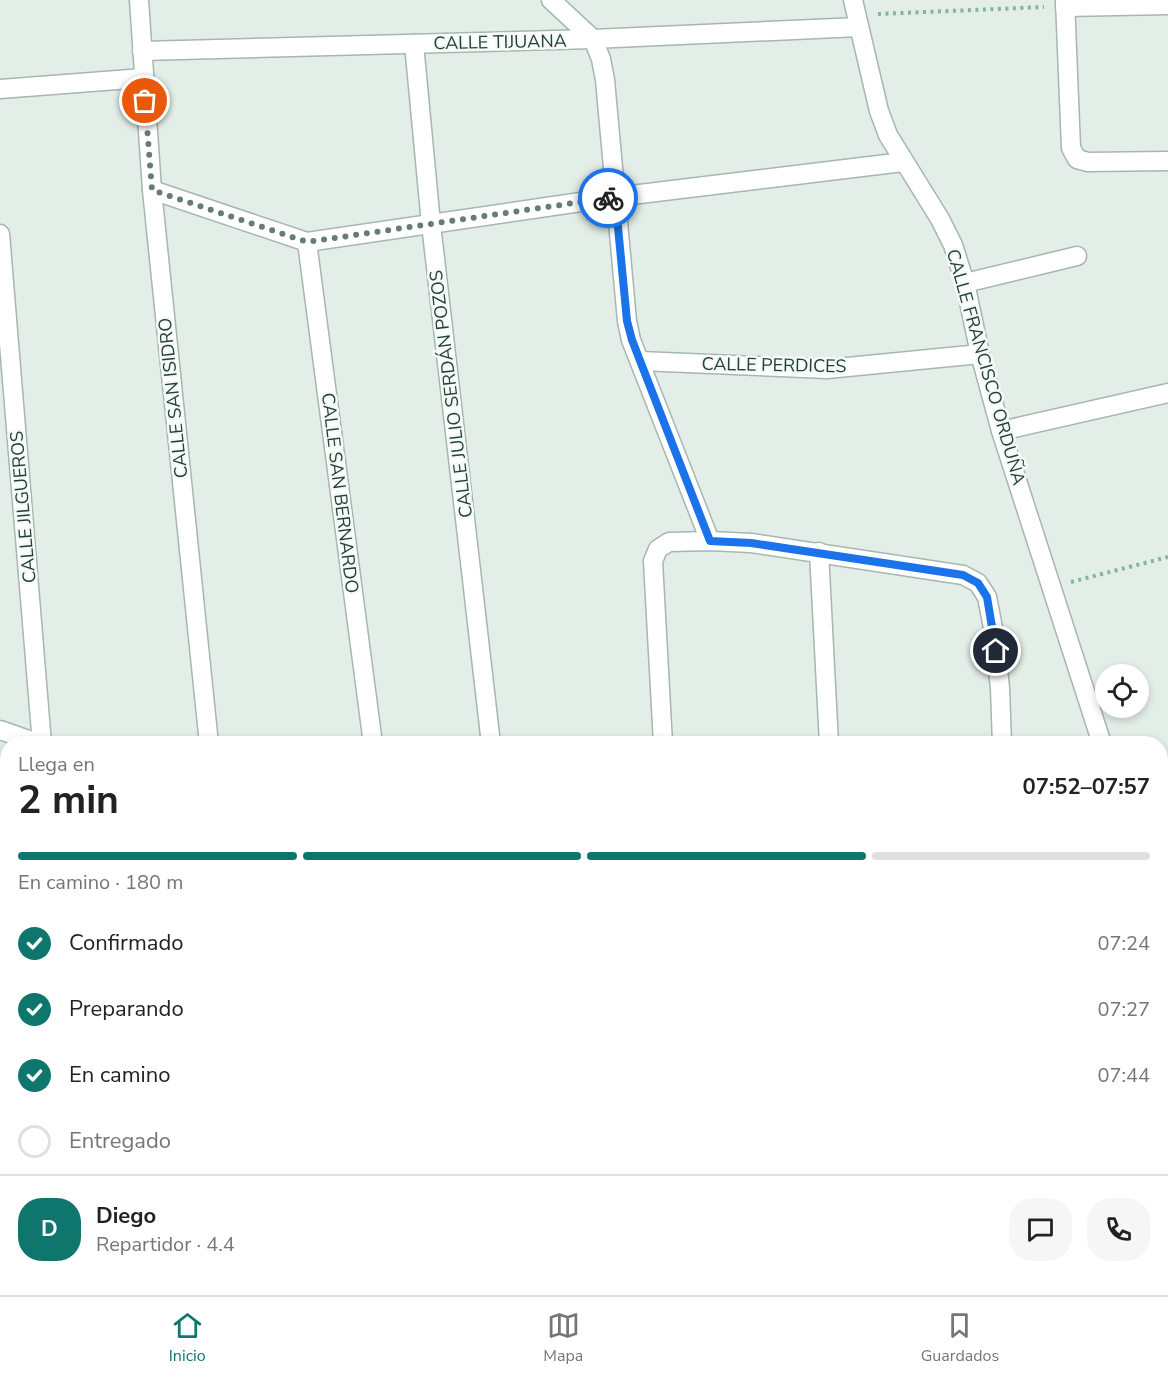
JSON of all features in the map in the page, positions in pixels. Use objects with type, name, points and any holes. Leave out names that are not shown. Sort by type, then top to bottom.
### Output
[{"type":"street","name":"CALLE SAN ISIDRO","points":[[139,0],[152,190],[208,736]]},
{"type":"street","points":[[551,0],[593,39],[601,59],[605,80],[627,321],[640,362],[710,541]]},
{"type":"street","points":[[1168,5],[1065,3],[1071,148],[1077,159],[1088,162],[1168,161]]},
{"type":"street","name":"CALLE TIJUANA","points":[[142,51],[593,39],[856,14]]},
{"type":"street","name":"CALLE FRANCISCO ORDUÑA","points":[[856,14],[879,111],[888,135],[940,219],[953,245],[965,283],[980,354],[1001,431],[1053,586],[1100,736]]},
{"type":"street","name":"CALLE JULIO SERDÁN POZOS","points":[[414,44],[431,224],[490,736]]},
{"type":"street","points":[[0,89],[143,78]]},
{"type":"street","points":[[152,190],[307,242],[615,196],[903,162]]},
{"type":"street","name":"CALLE JILGUEROS","points":[[0,234],[5,332],[40,736]]},
{"type":"street","name":"CALLE SAN BERNARDO","points":[[307,242],[372,736]]},
{"type":"street","points":[[965,283],[1077,256]]},
{"type":"street","name":"CALLE PERDICES","points":[[640,362],[827,369],[980,354]]},
{"type":"street","points":[[1001,431],[1168,393]]},
{"type":"street","points":[[663,736],[653,561],[658,549],[669,542],[710,541],[751,543],[819,552],[963,575],[978,583],[987,597],[994,633],[1000,688],[1002,736]]},
{"type":"street","points":[[819,552],[830,736]]},
{"type":"street","points":[[0,730],[18,736]]},
{"type":"path","points":[[856,14],[1065,3]]},
{"type":"path","points":[[1053,586],[1168,557]]},
{"type":"way so far","points":[[145,101],[152,190],[307,242],[608,198]]},
{"type":"route","points":[[608,198],[615,196],[627,321],[632,340],[710,541],[751,543],[819,552],[963,575],[978,583],[987,597],[996,651]]}]
